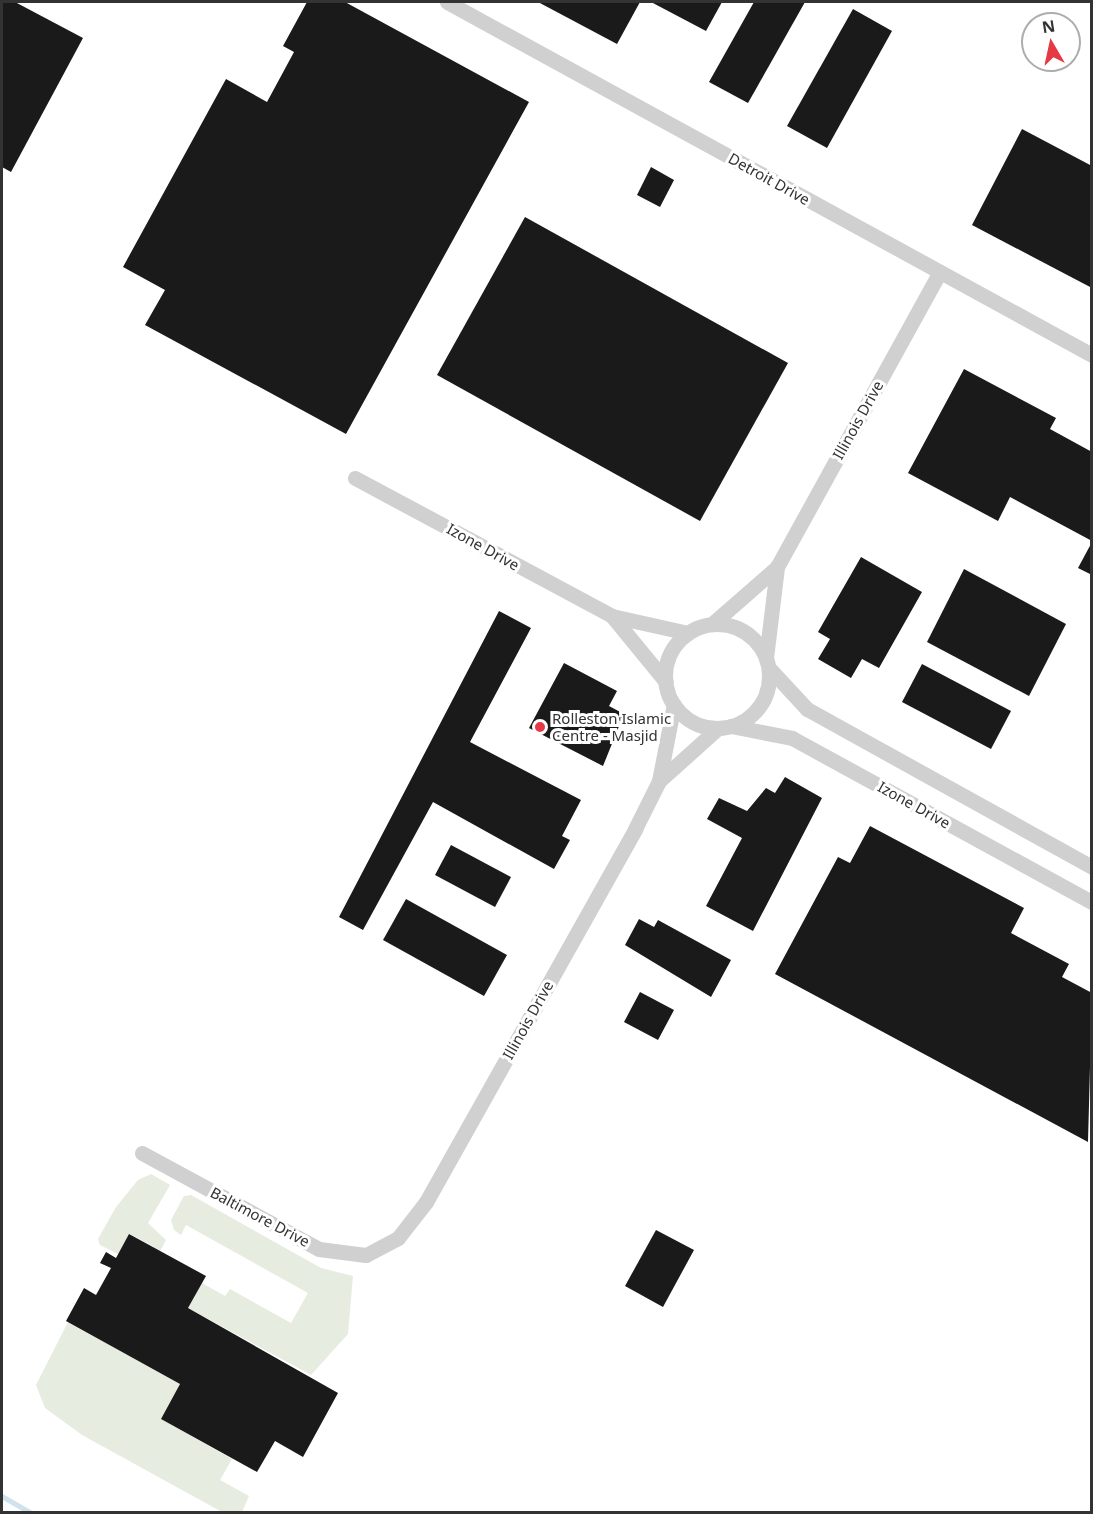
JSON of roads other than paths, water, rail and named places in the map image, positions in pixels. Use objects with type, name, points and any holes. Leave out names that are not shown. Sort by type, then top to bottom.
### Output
[{"type":"street","name":"Detroit Drive","points":[[447,2],[1092,355]]},
{"type":"street","name":"Illinois Drive","points":[[712,624],[777,567],[940,272]]},
{"type":"street","name":"Izone Drive","points":[[355,478],[612,616],[688,633]]},
{"type":"street","name":"Illinois Drive","points":[[767,663],[777,567]]},
{"type":"street","name":"Izone Drive","points":[[612,616],[666,682]]},
{"type":"street","points":[[712,624],[745,632],[767,663],[769,682],[757,710],[725,727],[693,721],[674,704],[666,682],[670,654],[688,633],[712,624]]},
{"type":"street","name":"Izone Drive","points":[[767,663],[807,709],[1092,867]]},
{"type":"street","name":"Illinois Drive","points":[[383,1249],[409,1229],[425,1204],[659,781],[674,704]]},
{"type":"street","name":"Illinois Drive","points":[[659,781],[725,727]]},
{"type":"street","name":"Izone Drive","points":[[725,727],[792,738],[1092,902]]},
{"type":"street","name":"Baltimore Drive","points":[[142,1153],[319,1249],[345,1255],[383,1249]]},
{"type":"waterway","points":[[2,1496],[30,1512]]},
{"type":"place","name":"Rolleston Islamic Centre - Masjid","points":[[540,727]]}]
